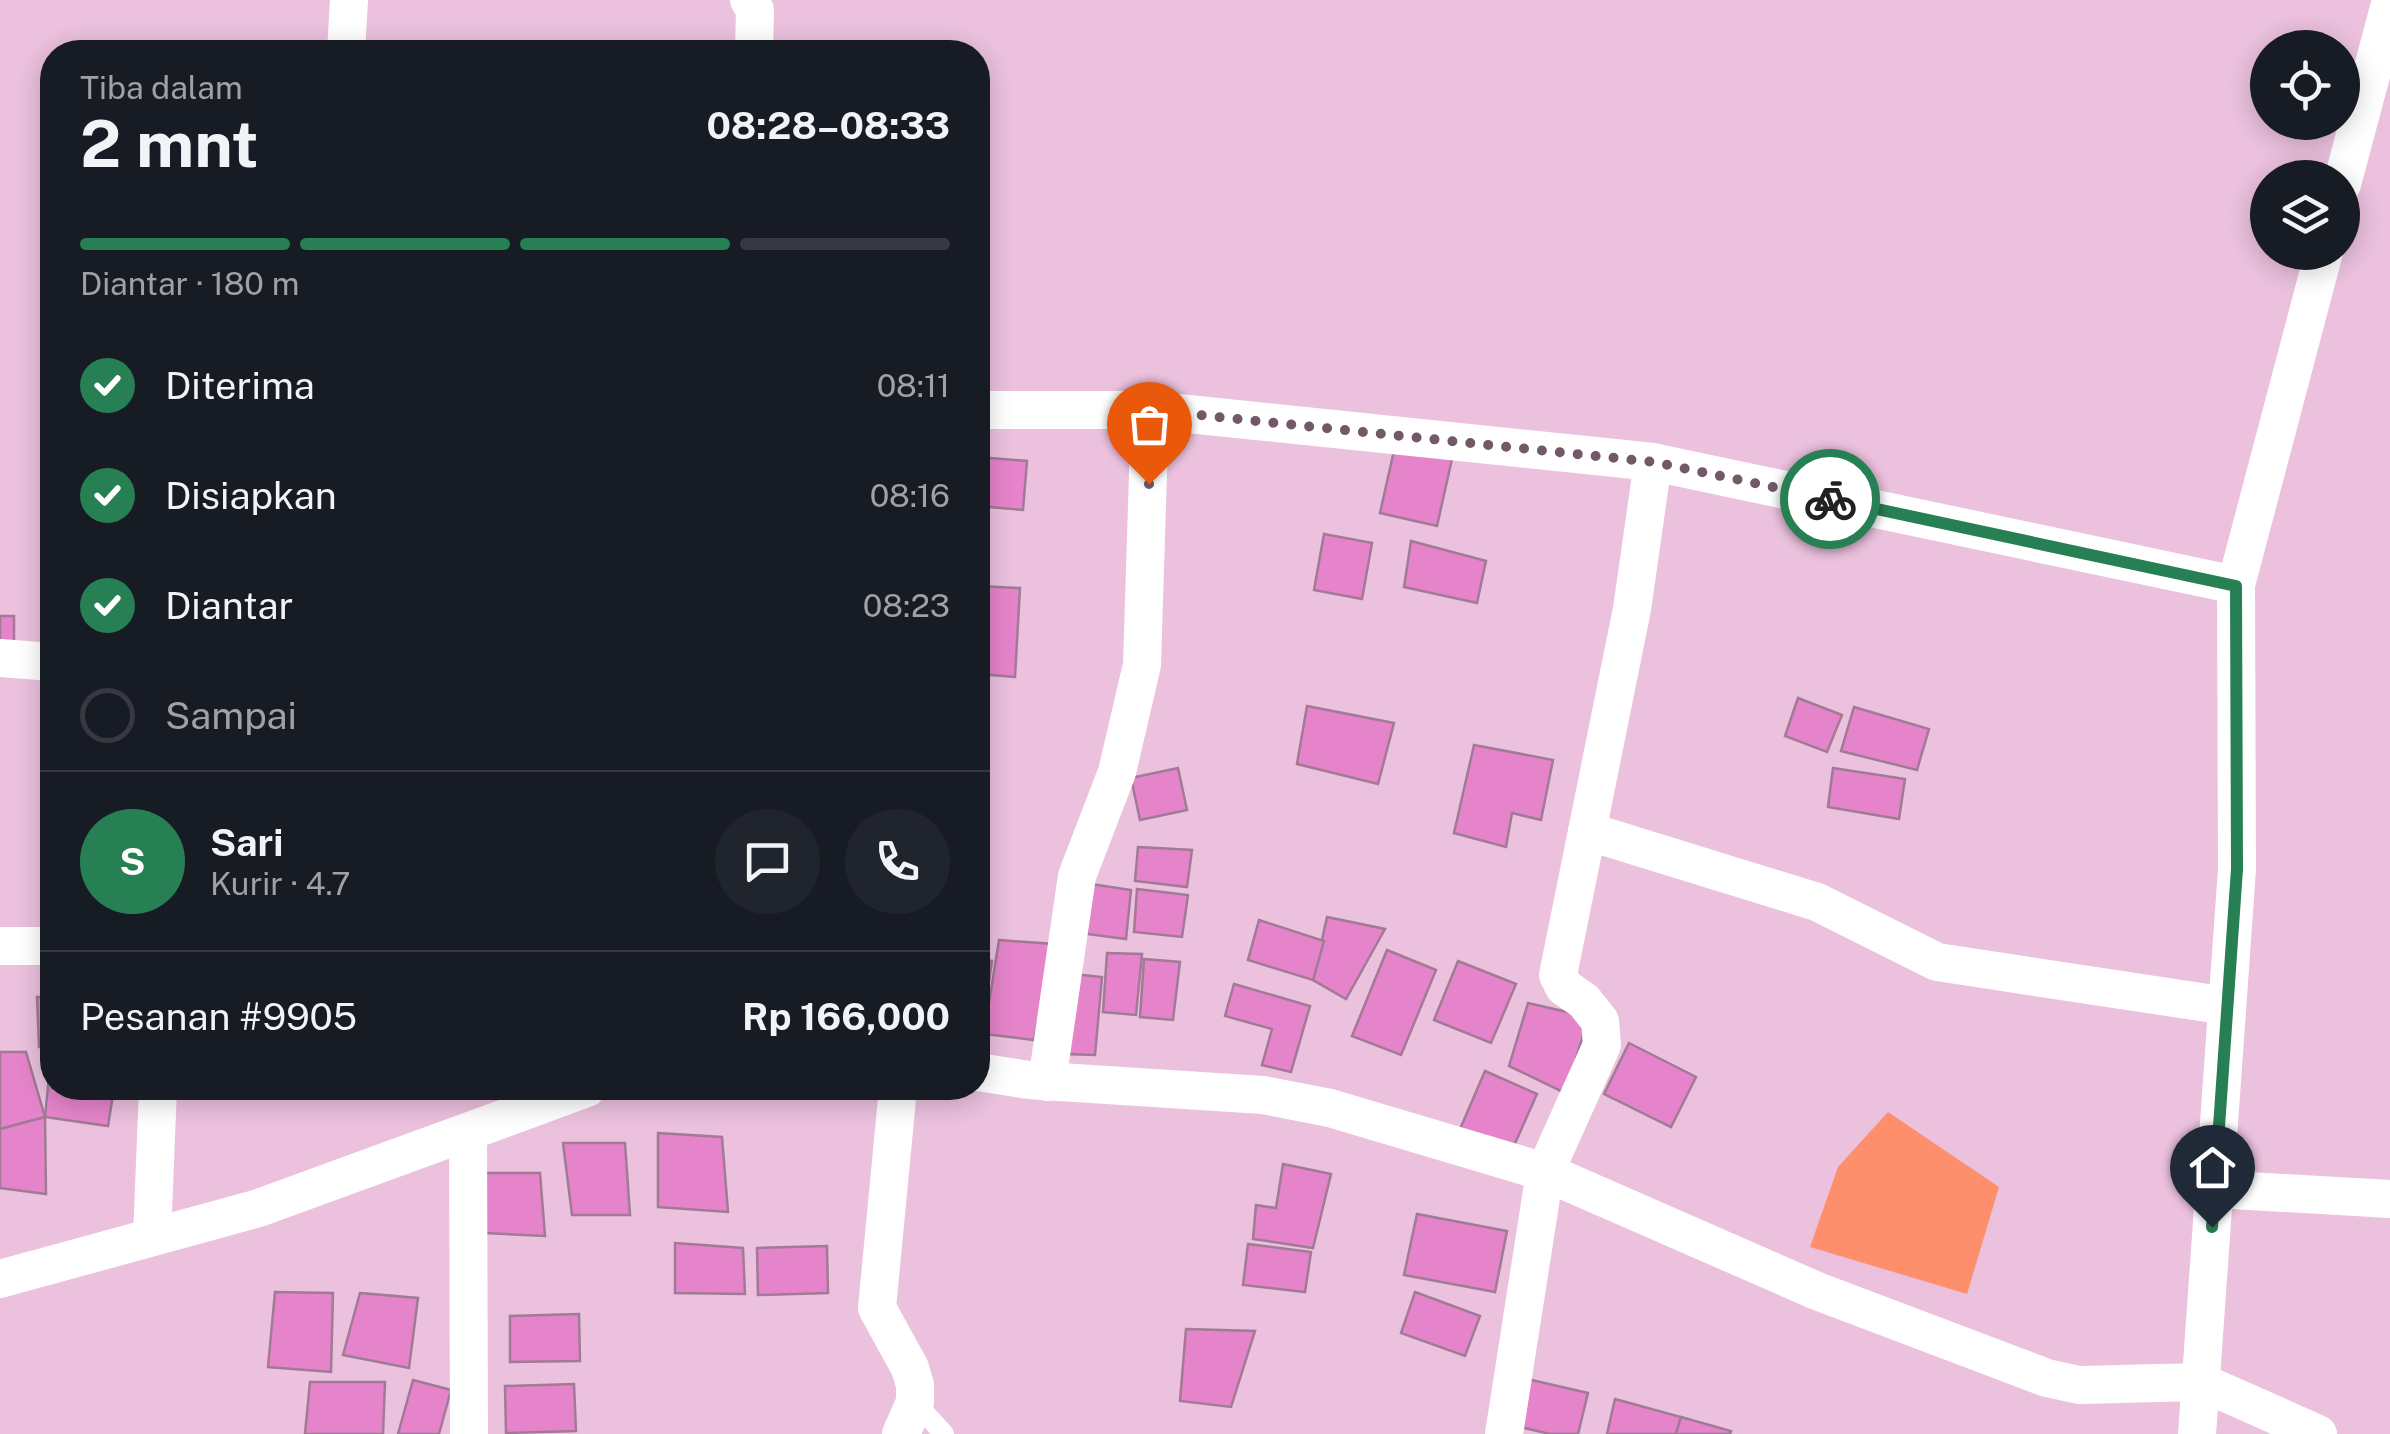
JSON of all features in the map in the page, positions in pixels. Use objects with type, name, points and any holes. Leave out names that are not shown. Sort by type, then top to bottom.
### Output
[{"type":"street","points":[[347,40],[349,0]]},
{"type":"street","points":[[750,0],[755,10],[754,40]]},
{"type":"street","points":[[2348,160],[2390,4]]},
{"type":"street","points":[[2197,1434],[2214,1188],[2201,1002],[2237,869],[2236,586],[2319,270]]},
{"type":"street","points":[[990,410],[1150,410],[1654,462],[2236,586]]},
{"type":"street","points":[[1047,1082],[1074,891],[1118,772],[1142,665],[1150,410]]},
{"type":"street","points":[[1504,1434],[1545,1172],[1602,1045],[1600,1021],[1584,1001],[1564,987],[1558,974],[1632,609],[1654,462]]},
{"type":"street","points":[[0,658],[40,661]]},
{"type":"street","points":[[1587,831],[1816,902],[1937,962],[2201,1002]]},
{"type":"street","points":[[0,946],[40,946]]},
{"type":"street","points":[[990,1074],[1047,1082],[1263,1095],[1330,1108],[1545,1172],[1817,1290],[2046,1378],[2079,1386],[2201,1382],[2318,1434]]},
{"type":"street","points":[[152,1237],[158,1100]]},
{"type":"street","points":[[0,1279],[259,1208],[556,1100]]},
{"type":"street","points":[[897,1100],[877,1308],[910,1368],[908,1418]]},
{"type":"street","points":[[468,1134],[469,1434]]},
{"type":"street","points":[[2214,1188],[2390,1199]]},
{"type":"lane","points":[[908,1418],[944,1434]]},
{"type":"shaded area","points":[[1888,1112],[1999,1187],[1967,1294],[1810,1247],[1838,1167]]},
{"type":"building","points":[[1395,446],[1452,459],[1437,526],[1380,513]]},
{"type":"building","points":[[990,458],[1027,461],[1023,510],[990,507]]},
{"type":"building","points":[[1324,534],[1372,543],[1362,599],[1314,590]]},
{"type":"building","points":[[1411,541],[1486,561],[1477,603],[1404,587]]},
{"type":"building","points":[[990,587],[1020,588],[1015,677],[990,675]]},
{"type":"building","points":[[0,616],[14,616],[14,645],[0,645]]},
{"type":"building","points":[[1798,698],[1842,715],[1827,752],[1785,736]]},
{"type":"building","points":[[1307,706],[1394,723],[1378,784],[1297,764]]},
{"type":"building","points":[[1854,707],[1929,729],[1917,770],[1841,751]]},
{"type":"building","points":[[1474,745],[1553,760],[1541,820],[1512,813],[1506,847],[1454,833]]},
{"type":"building","points":[[1178,768],[1187,810],[1140,820],[1131,778]]},
{"type":"building","points":[[1833,768],[1905,779],[1899,819],[1828,807]]},
{"type":"building","points":[[1138,847],[1192,850],[1187,887],[1135,881]]},
{"type":"building","points":[[1091,884],[1131,890],[1126,939],[1087,934]]},
{"type":"building","points":[[1137,889],[1188,895],[1182,937],[1134,932]]},
{"type":"building","points":[[1327,917],[1385,929],[1346,999],[1313,980]]},
{"type":"building","points":[[1259,920],[1324,941],[1313,980],[1248,960]]},
{"type":"building","points":[[999,940],[1054,944],[1034,1040],[990,1035],[990,996]]},
{"type":"building","points":[[1387,950],[1436,970],[1401,1055],[1352,1036]]},
{"type":"building","points":[[1107,953],[1142,954],[1136,1015],[1103,1012]]},
{"type":"building","points":[[1144,959],[1180,962],[1173,1020],[1140,1017]]},
{"type":"building","points":[[1458,961],[1516,984],[1491,1043],[1434,1020]]},
{"type":"building","points":[[1072,974],[1102,977],[1095,1055],[1063,1054]]},
{"type":"building","points":[[1234,984],[1310,1006],[1291,1072],[1262,1065],[1272,1029],[1225,1016]]},
{"type":"building","points":[[37,997],[40,997],[39,1047]]},
{"type":"building","points":[[1528,1003],[1589,1017],[1565,1093],[1509,1066]]},
{"type":"building","points":[[1629,1043],[1696,1077],[1671,1127],[1604,1094]]},
{"type":"building","points":[[0,1052],[26,1052],[45,1117],[0,1129]]},
{"type":"building","points":[[1485,1071],[1537,1094],[1508,1159],[1457,1136]]},
{"type":"building","points":[[47,1100],[112,1100],[108,1126],[45,1117]]},
{"type":"building","points":[[45,1117],[46,1194],[0,1188],[0,1129]]},
{"type":"building","points":[[658,1133],[722,1137],[728,1212],[658,1207]]},
{"type":"building","points":[[563,1143],[625,1143],[630,1215],[572,1215]]},
{"type":"building","points":[[1283,1164],[1331,1174],[1313,1248],[1253,1239],[1256,1205],[1276,1208]]},
{"type":"building","points":[[482,1173],[540,1173],[545,1236],[485,1233]]},
{"type":"building","points":[[1417,1214],[1507,1231],[1495,1292],[1404,1275]]},
{"type":"building","points":[[675,1243],[743,1248],[745,1294],[675,1293]]},
{"type":"building","points":[[1248,1244],[1311,1252],[1305,1292],[1243,1285]]},
{"type":"building","points":[[827,1246],[828,1293],[758,1295],[757,1248]]},
{"type":"building","points":[[275,1292],[333,1293],[331,1372],[268,1367]]},
{"type":"building","points":[[1415,1292],[1480,1316],[1465,1356],[1401,1333]]},
{"type":"building","points":[[360,1293],[418,1298],[409,1368],[343,1355]]},
{"type":"building","points":[[579,1314],[580,1361],[510,1362],[510,1316]]},
{"type":"building","points":[[1186,1329],[1255,1331],[1231,1407],[1180,1401]]},
{"type":"building","points":[[1523,1378],[1588,1393],[1578,1434],[1550,1434],[1512,1425]]},
{"type":"building","points":[[413,1380],[451,1390],[439,1434],[398,1434]]},
{"type":"building","points":[[310,1382],[385,1382],[383,1434],[305,1434]]},
{"type":"building","points":[[574,1384],[576,1431],[506,1433],[505,1386]]},
{"type":"building","points":[[1615,1399],[1681,1417],[1676,1434],[1607,1434]]},
{"type":"building","points":[[1681,1417],[1731,1431],[1676,1434]]},
{"type":"way so far","points":[[1149,484],[1150,410],[1654,462],[1830,499]]},
{"type":"route","points":[[1830,499],[2236,586],[2237,869],[2212,1227]]}]
